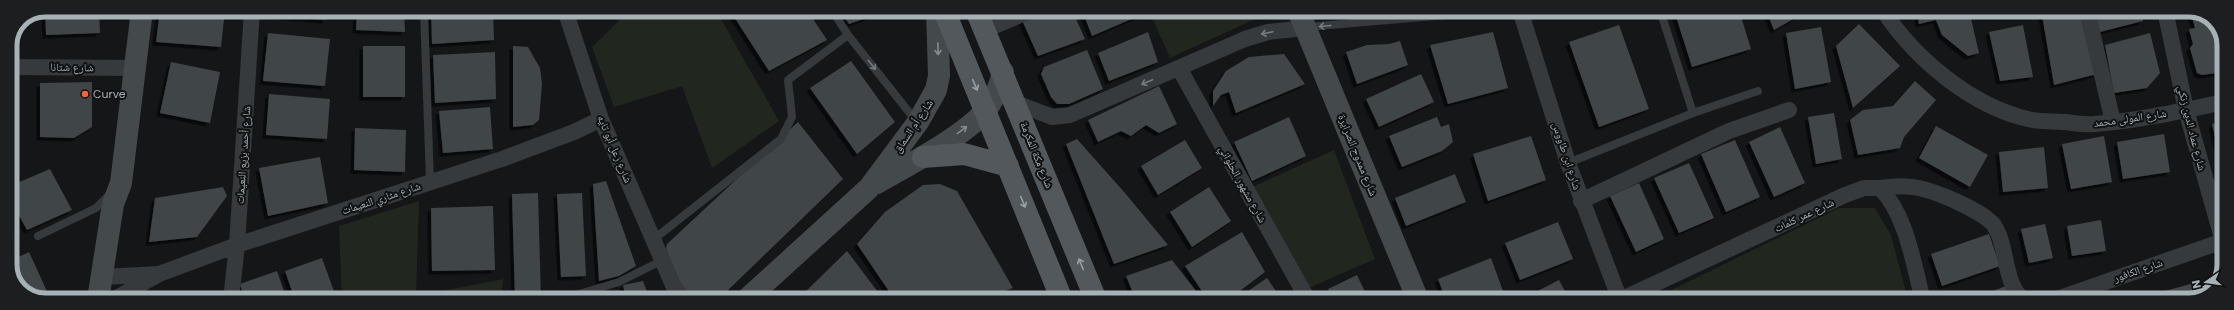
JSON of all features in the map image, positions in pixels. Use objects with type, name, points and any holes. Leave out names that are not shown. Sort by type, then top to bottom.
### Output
[{"type":"main road","points":[[947,17],[1059,293]]},
{"type":"main road","name":"شارع مكة المكرمة","points":[[979,17],[1016,103],[1093,293]]},
{"type":"main road","points":[[923,157],[964,154],[1008,166]]},
{"type":"street","points":[[105,292],[113,204],[121,183],[133,68],[141,17]]},
{"type":"street","name":"شارع أحمد بزيع النعيمات","points":[[233,293],[252,17]]},
{"type":"street","name":"شارع زعل أبو تايه","points":[[567,17],[601,119],[663,260],[673,292]]},
{"type":"street","name":"شارع أم السماق","points":[[754,293],[869,188],[918,122],[936,90],[939,76],[938,17]]},
{"type":"street","points":[[985,30],[1016,17]]},
{"type":"street","name":"شارع ابن طاووس","points":[[1522,17],[1581,201],[1617,293]]},
{"type":"street","name":"شارع المولى محمد","points":[[1887,17],[1897,32],[1928,64],[1963,90],[1989,105],[2028,119],[2093,124],[2186,110],[2217,103]]},
{"type":"street","points":[[2089,17],[2113,122]]},
{"type":"street","name":"شارع عماد الدين زنكي","points":[[2166,17],[2186,110],[2217,221]]},
{"type":"street","points":[[1016,103],[1052,117],[1070,115],[1245,39],[1302,19]]},
{"type":"street","name":"شارع ممدوح الصرايرة","points":[[1302,19],[1415,293]]},
{"type":"street","name":"شارع شتانا","points":[[17,67],[133,68]]},
{"type":"street","name":"شارع مشهور الحلواني","points":[[1179,68],[1304,293]]},
{"type":"street","name":"شارع أم السماق","points":[[869,188],[923,157],[965,128],[985,110],[997,93],[1003,72]]},
{"type":"street","points":[[1581,201],[1729,131],[1789,110]]},
{"type":"street","name":"شارع مثاري النعيمات","points":[[105,292],[237,245],[543,145],[601,119]]},
{"type":"street","name":"شارع عمر كلمات","points":[[1635,293],[1845,195],[1864,188],[1897,186],[1920,188],[1979,212],[1993,223],[1999,236],[2013,286],[2017,293]]},
{"type":"street","points":[[1880,188],[1889,198],[1896,213],[1908,245],[1921,293]]},
{"type":"street","name":"شارع الكافور","points":[[2075,293],[2217,245]]},
{"type":"street","name":"شارع مثاري النعيمات","points":[[105,292],[159,274]]},
{"type":"street","name":"شارع أم السماق","points":[[760,293],[772,278]]},
{"type":"lane","points":[[424,17],[430,182]]},
{"type":"lane","points":[[836,17],[848,35],[918,122]]},
{"type":"lane","points":[[1302,19],[1347,17]]},
{"type":"lane","points":[[1662,17],[1693,113]]},
{"type":"lane","points":[[654,239],[781,139],[792,117],[788,80],[848,35]]},
{"type":"lane","points":[[1568,163],[1693,113],[1758,91]]},
{"type":"lane","points":[[38,236],[96,208],[121,183]]},
{"type":"lane","points":[[582,293],[619,282],[663,260]]},
{"type":"shaded area","points":[[623,17],[720,17],[779,121],[712,168],[682,86],[614,107],[592,47]]},
{"type":"shaded area","points":[[1152,17],[1259,17],[1170,58]]},
{"type":"shaded area","points":[[1334,150],[1375,259],[1304,290],[1248,189]]},
{"type":"shaded area","points":[[419,201],[416,293],[342,293],[339,226]]},
{"type":"shaded area","points":[[1839,208],[1875,208],[1891,235],[1906,293],[1665,293]]},
{"type":"shaded area","points":[[503,279],[502,293],[431,293]]},
{"type":"building","points":[[45,17],[99,17],[100,33],[46,35]]},
{"type":"building","points":[[159,17],[224,17],[221,47],[156,42]]},
{"type":"building","points":[[289,17],[326,17],[326,20]]},
{"type":"building","points":[[357,17],[404,17],[405,32],[356,30]]},
{"type":"building","points":[[431,17],[493,17],[494,40],[432,44]]},
{"type":"building","points":[[734,17],[812,17],[827,40],[769,71]]},
{"type":"building","points":[[844,17],[869,17],[849,24]]},
{"type":"building","points":[[1029,17],[1075,17],[1085,39],[1038,56],[1022,20]]},
{"type":"building","points":[[1085,17],[1136,17],[1092,36]]},
{"type":"building","points":[[1676,17],[1741,17],[1751,49],[1692,67]]},
{"type":"building","points":[[1769,17],[1797,17],[1774,30]]},
{"type":"building","points":[[1918,17],[1971,17],[1979,53],[1968,56],[1942,35],[1936,20],[1919,24]]},
{"type":"building","points":[[2042,17],[2083,17],[2097,74],[2054,85]]},
{"type":"building","points":[[2096,17],[2142,17],[2143,21],[2100,32]]},
{"type":"building","points":[[2192,17],[2202,20],[2209,25],[2215,34],[2217,43],[2217,73],[2202,75],[2197,73],[2190,48],[2193,44],[2189,29],[2195,28]]},
{"type":"building","points":[[1859,24],[1900,66],[1853,108],[1836,46]]},
{"type":"building","points":[[1619,25],[1649,109],[1599,127],[1569,42]]},
{"type":"building","points":[[2023,25],[2033,77],[2000,81],[1989,32]]},
{"type":"building","points":[[1821,27],[1831,82],[1795,89],[1786,33]]},
{"type":"building","points":[[1148,32],[1158,62],[1109,81],[1098,53]]},
{"type":"building","points":[[1493,32],[1508,88],[1448,104],[1430,45]]},
{"type":"building","points":[[268,33],[330,39],[325,86],[263,81]]},
{"type":"building","points":[[2150,33],[2160,73],[2147,88],[2114,93],[2105,45]]},
{"type":"building","points":[[1400,41],[1408,65],[1357,84],[1346,52],[1367,45],[1389,44]]},
{"type":"building","points":[[363,46],[405,46],[405,97],[363,97]]},
{"type":"building","points":[[513,46],[528,47],[540,68],[542,84],[539,120],[533,125],[513,127]]},
{"type":"building","points":[[1087,50],[1103,89],[1069,104],[1057,104],[1051,97],[1041,74],[1044,67]]},
{"type":"building","points":[[495,52],[496,99],[435,103],[433,55]]},
{"type":"building","points":[[1284,54],[1305,84],[1236,113],[1229,92],[1221,95],[1213,106],[1213,91],[1226,71],[1249,57]]},
{"type":"building","points":[[851,61],[895,122],[857,154],[810,88]]},
{"type":"building","points":[[171,62],[220,72],[210,123],[160,113]]},
{"type":"building","points":[[1421,74],[1434,102],[1379,127],[1366,99]]},
{"type":"building","points":[[1915,81],[1936,100],[1904,137],[1900,148],[1858,155],[1850,120],[1863,110],[1893,106]]},
{"type":"building","points":[[92,82],[92,127],[74,138],[40,137],[40,83]]},
{"type":"building","points":[[1159,86],[1177,124],[1159,133],[1146,125],[1131,136],[1121,131],[1098,142],[1088,120]]},
{"type":"building","points":[[269,94],[330,99],[327,139],[266,135]]},
{"type":"building","points":[[490,107],[493,149],[443,153],[439,111]]},
{"type":"building","points":[[1834,113],[1842,159],[1816,164],[1808,117]]},
{"type":"building","points":[[1289,117],[1306,156],[1252,181],[1234,142]]},
{"type":"building","points":[[1437,117],[1441,127],[1449,124],[1453,142],[1442,151],[1402,167],[1389,136]]},
{"type":"building","points":[[798,122],[843,179],[725,293],[688,293],[676,276],[666,248],[667,244]]},
{"type":"building","points":[[2217,123],[2217,145],[2212,124]]},
{"type":"building","points":[[1936,126],[1988,155],[1970,187],[1919,158]]},
{"type":"building","points":[[1780,127],[1805,183],[1774,197],[1749,142]]},
{"type":"building","points":[[355,128],[406,130],[405,172],[354,170]]},
{"type":"building","points":[[2164,134],[2170,172],[2123,179],[2117,142]]},
{"type":"building","points":[[1531,136],[1546,180],[1488,201],[1473,154]]},
{"type":"building","points":[[2104,136],[2112,182],[2071,189],[2062,144]]},
{"type":"building","points":[[1077,139],[1125,193],[1168,245],[1114,264],[1066,144]]},
{"type":"building","points":[[1185,140],[1202,168],[1158,195],[1141,166]]},
{"type":"building","points":[[1735,140],[1760,197],[1726,212],[1701,154]]},
{"type":"building","points":[[2044,147],[2048,188],[2003,192],[1999,152]]},
{"type":"building","points":[[320,157],[328,203],[268,216],[259,168]]},
{"type":"building","points":[[1689,163],[1714,218],[1679,233],[1654,178]]},
{"type":"building","points":[[50,169],[72,210],[27,230],[17,212],[17,183]]},
{"type":"building","points":[[1455,174],[1466,202],[1406,226],[1395,198]]},
{"type":"building","points":[[606,181],[636,266],[619,276],[599,281],[593,184]]},
{"type":"building","points":[[1639,183],[1664,239],[1636,252],[1610,196]]},
{"type":"building","points":[[940,184],[957,191],[1013,288],[1000,293],[890,293],[857,244],[885,212],[923,185]]},
{"type":"building","points":[[223,187],[227,196],[197,237],[149,242],[155,198]]},
{"type":"building","points":[[1209,187],[1231,221],[1192,247],[1170,212]]},
{"type":"building","points":[[538,193],[541,293],[515,293],[512,194]]},
{"type":"building","points":[[582,193],[586,276],[561,277],[557,194]]},
{"type":"building","points":[[493,206],[495,270],[432,271],[431,208]]},
{"type":"building","points":[[2101,220],[2106,251],[2072,256],[2067,226]]},
{"type":"building","points":[[1558,222],[1573,259],[1520,280],[1505,243]]},
{"type":"building","points":[[2045,224],[2053,258],[2029,263],[2021,229]]},
{"type":"building","points":[[1242,232],[1265,272],[1237,293],[1203,293],[1185,266]]},
{"type":"building","points":[[1989,234],[2000,266],[1942,286],[1931,254]]},
{"type":"building","points":[[847,251],[879,293],[804,293]]},
{"type":"building","points":[[29,252],[48,293],[36,292],[24,284],[19,276],[17,258]]},
{"type":"building","points":[[322,258],[335,293],[293,293],[285,271]]},
{"type":"building","points":[[1491,258],[1503,291],[1498,293],[1443,293],[1438,279]]},
{"type":"building","points":[[1172,260],[1198,293],[1133,293],[1126,276]]},
{"type":"building","points":[[277,271],[285,293],[243,293],[240,284]]},
{"type":"building","points":[[1357,275],[1366,293],[1330,293],[1328,289]]},
{"type":"building","points":[[1267,278],[1277,293],[1245,293]]},
{"type":"building","points":[[1559,280],[1566,293],[1534,293]]},
{"type":"building","points":[[643,281],[647,293],[625,293],[623,285]]},
{"type":"building","points":[[2201,281],[2203,289],[2189,293],[2158,293]]},
{"type":"building","points":[[2006,286],[2008,293],[1988,293]]},
{"type":"place","name":"Curve","points":[[85,94]]}]
